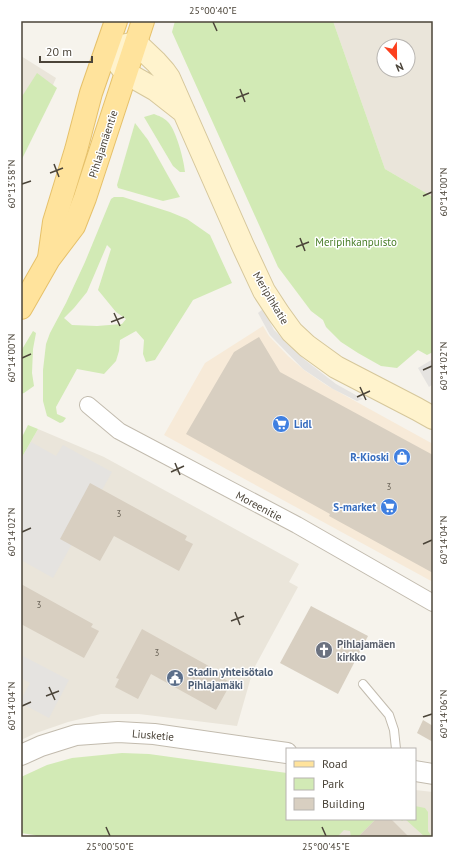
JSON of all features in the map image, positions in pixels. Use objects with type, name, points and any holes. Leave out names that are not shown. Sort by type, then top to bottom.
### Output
[{"type":"main road","name":"Pihlajamäentie","points":[[49,259],[54,222],[76,150],[91,93],[116,21]]},
{"type":"main road","name":"Pihlajamäentie","points":[[21,308],[49,259],[74,226],[85,198],[143,21]]},
{"type":"main road","points":[[107,50],[136,43]]},
{"type":"main road","name":"Meripihkatie","points":[[136,43],[164,71],[168,78],[242,246],[264,291],[278,314],[292,332],[307,346],[336,367],[433,418]]},
{"type":"main road","name":"Meripihkatie","points":[[107,50],[126,73],[156,90],[184,112]]},
{"type":"street","name":"Moreenitie","points":[[88,405],[119,431],[297,525],[433,603]]},
{"type":"street","name":"Liusketie","points":[[21,755],[41,746],[76,736],[118,732],[154,734],[286,753]]},
{"type":"street","points":[[416,772],[433,774]]},
{"type":"lane","points":[[363,684],[389,715],[394,730],[396,748]]},
{"type":"shaded area","points":[[333,21],[433,21],[433,197],[385,169]]},
{"type":"shaded area","points":[[21,56],[56,78],[21,159]]},
{"type":"shaded area","points":[[263,309],[274,330],[305,360],[336,384],[363,399],[357,401],[333,389],[303,369],[270,335],[258,313]]},
{"type":"shaded area","points":[[263,326],[269,336],[304,370],[326,385],[433,444],[433,582],[164,435],[205,363]]},
{"type":"shaded area","points":[[433,359],[433,384],[429,387],[418,368]]},
{"type":"shaded area","points":[[38,429],[104,457],[299,564],[289,582],[298,587],[253,670],[237,726],[139,714],[101,714],[68,722],[21,740],[21,459]]},
{"type":"shaded area","points":[[31,442],[56,456],[63,445],[112,472],[53,578],[21,560],[21,459]]},
{"type":"shaded area","points":[[21,655],[69,680],[49,718],[21,703],[21,700],[30,683],[21,678]]},
{"type":"shaded area","points":[[416,790],[433,792],[433,837],[333,837],[350,820],[416,820]]},
{"type":"green space","name":"Meripihkanpuisto","points":[[175,21],[333,21],[385,169],[433,197],[433,352],[427,355],[418,350],[397,368],[381,366],[341,342],[326,327],[323,320],[311,311],[278,267],[172,32]]},
{"type":"green space","points":[[37,73],[57,88],[21,161],[21,98]]},
{"type":"green space","points":[[154,114],[164,119],[171,126],[179,146],[185,172],[180,172],[173,166],[144,117]]},
{"type":"green space","points":[[135,123],[148,140],[180,197],[163,201],[118,188],[117,185]]},
{"type":"green space","points":[[114,197],[123,197],[187,219],[210,235],[232,283],[193,300],[155,360],[146,362],[143,354],[144,340],[136,331],[120,340],[116,361],[104,374],[77,369],[56,407],[57,414],[66,418],[60,423],[47,416],[43,401],[43,370],[46,344],[85,262],[111,199]],"holes":[[[107,245],[111,249],[98,290],[116,312],[126,319],[122,324],[97,326],[72,325],[64,318],[87,292]]]},
{"type":"green space","points":[[33,331],[36,333],[33,349],[32,373],[34,386],[21,394],[21,351]]},
{"type":"green space","points":[[28,425],[38,429],[21,459],[21,439]]},
{"type":"green space","points":[[122,753],[149,754],[286,773],[286,820],[375,820],[358,837],[351,837],[350,831],[344,830],[337,837],[39,837],[21,833],[21,777],[47,765],[72,758]]},
{"type":"green space","points":[[416,806],[425,808],[428,812],[428,831],[432,837],[425,837],[406,820],[416,820]]},
{"type":"building","points":[[259,337],[280,372],[433,455],[433,573],[329,516],[330,514],[186,434],[234,352]]},
{"type":"building","points":[[90,483],[187,536],[185,540],[193,544],[179,571],[114,536],[100,561],[60,539]]},
{"type":"building","points":[[21,584],[93,624],[91,627],[99,631],[84,658],[21,624]]},
{"type":"building","name":"Pihlajamäen kirkko","points":[[311,606],[368,636],[338,694],[280,663]]},
{"type":"building","points":[[142,629],[225,675],[223,678],[231,683],[216,710],[151,674],[138,699],[115,687],[119,679],[116,678]]},
{"type":"building","points":[[423,720],[433,726],[433,742],[417,733]]},
{"type":"building","points":[[375,820],[392,820],[409,837],[358,837]]},
{"type":"place","name":"Lidl","points":[[281,424]]},
{"type":"place","name":"R-Kioski","points":[[402,457]]},
{"type":"place","name":"S-market","points":[[389,507]]},
{"type":"place","name":"Pihlajamäen kirkko","points":[[324,650]]},
{"type":"place","name":"Stadin yhteisötalo Pihlajamäki","points":[[175,678]]}]
